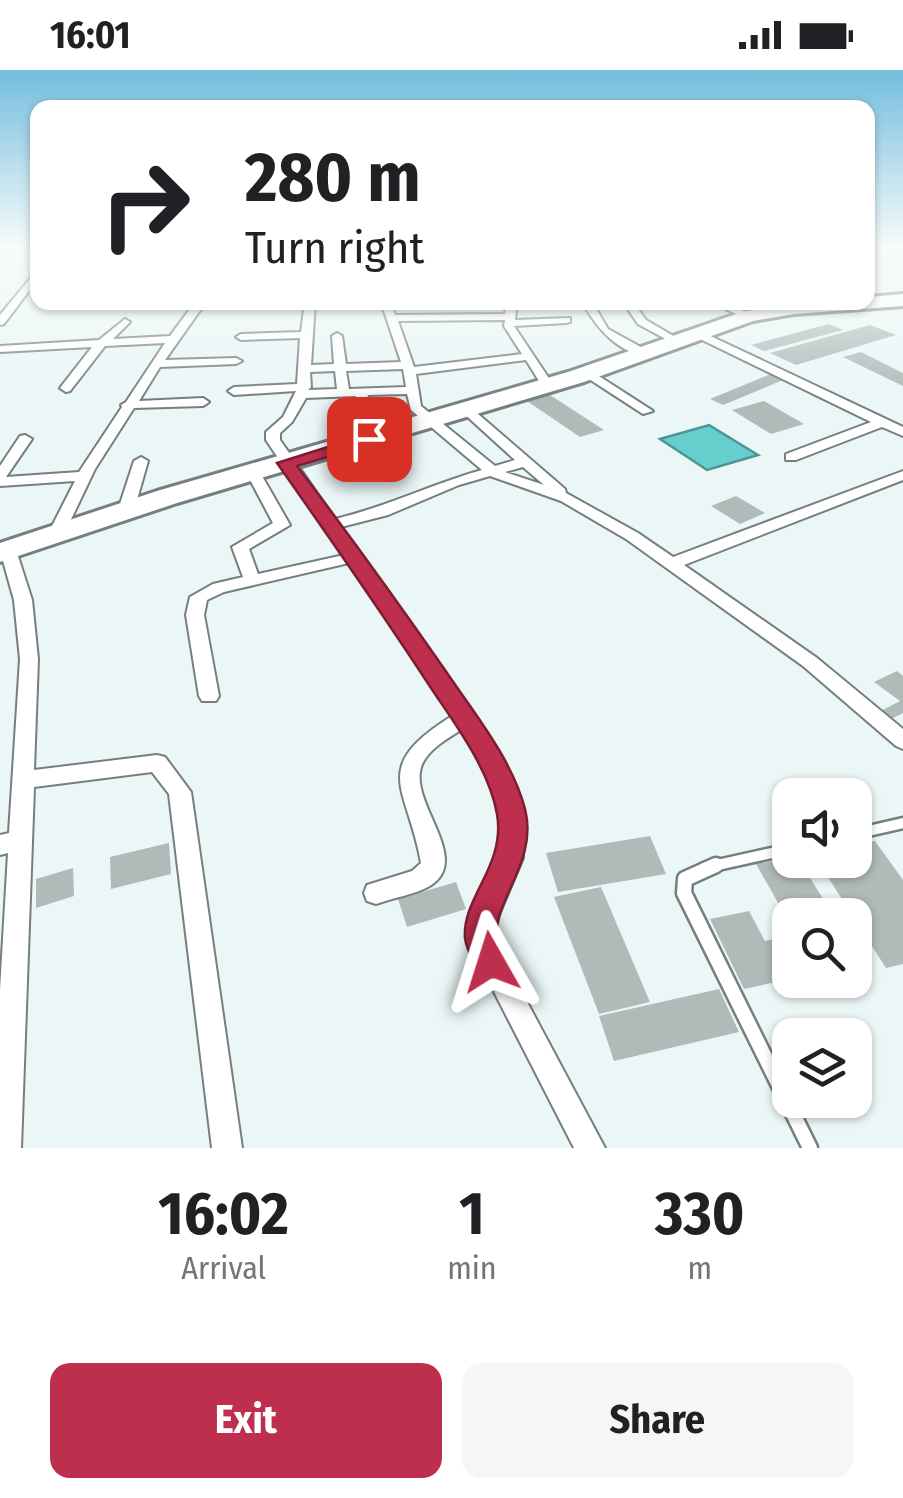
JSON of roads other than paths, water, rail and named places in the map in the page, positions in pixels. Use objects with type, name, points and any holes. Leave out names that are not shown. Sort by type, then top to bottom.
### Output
[{"type":"highway","points":[[875,301],[903,300]]},
{"type":"highway","points":[[4,552],[126,510],[548,386],[769,310]]},
{"type":"street","points":[[0,322],[25,297]]},
{"type":"street","points":[[56,534],[84,476],[127,406],[194,310]]},
{"type":"street","points":[[309,310],[304,390],[290,420],[273,432],[275,445],[464,718],[503,785],[512,813],[510,858],[482,924],[481,941],[590,1148]]},
{"type":"street","points":[[390,310],[414,390],[415,407],[495,473],[566,498]]},
{"type":"street","points":[[510,310],[508,320],[526,357],[548,386]]},
{"type":"street","points":[[592,310],[604,331],[644,353]]},
{"type":"street","points":[[634,310],[642,322],[688,338],[903,432]]},
{"type":"street","points":[[734,310],[749,316]]},
{"type":"street","points":[[394,318],[566,320]]},
{"type":"street","points":[[66,388],[99,346],[126,322]]},
{"type":"street","points":[[241,337],[305,334]]},
{"type":"street","points":[[337,336],[343,393]]},
{"type":"street","points":[[0,349],[173,339]]},
{"type":"street","points":[[307,369],[408,368],[526,357]]},
{"type":"street","points":[[159,364],[236,360]]},
{"type":"street","points":[[588,373],[647,411]]},
{"type":"street","points":[[234,391],[414,390]]},
{"type":"street","points":[[363,392],[358,414],[369,439]]},
{"type":"street","points":[[127,406],[202,402]]},
{"type":"street","points":[[466,410],[566,498],[671,564],[810,662],[903,742]]},
{"type":"street","points":[[791,457],[882,422]]},
{"type":"street","points":[[0,479],[25,439]]},
{"type":"street","points":[[126,510],[141,461]]},
{"type":"street","points":[[333,524],[383,512],[454,482],[525,462]]},
{"type":"street","points":[[252,580],[240,547],[282,524],[253,472]]},
{"type":"street","points":[[671,564],[903,475]]},
{"type":"street","points":[[0,479],[84,476]]},
{"type":"street","points":[[4,552],[24,600],[28,659],[24,780],[10,843],[6,1148]]},
{"type":"street","points":[[209,696],[196,603],[206,593],[356,557]]},
{"type":"street","points":[[376,893],[420,879],[434,867],[432,851],[411,801],[409,767],[426,744],[464,718]]},
{"type":"street","points":[[24,780],[156,763],[180,792],[227,1148]]},
{"type":"lane","points":[[872,830],[903,824]]},
{"type":"lane","points":[[772,853],[704,868],[685,879],[684,894],[810,1148]]},
{"type":"water","points":[[709,425],[758,455],[707,470],[660,439]]}]
